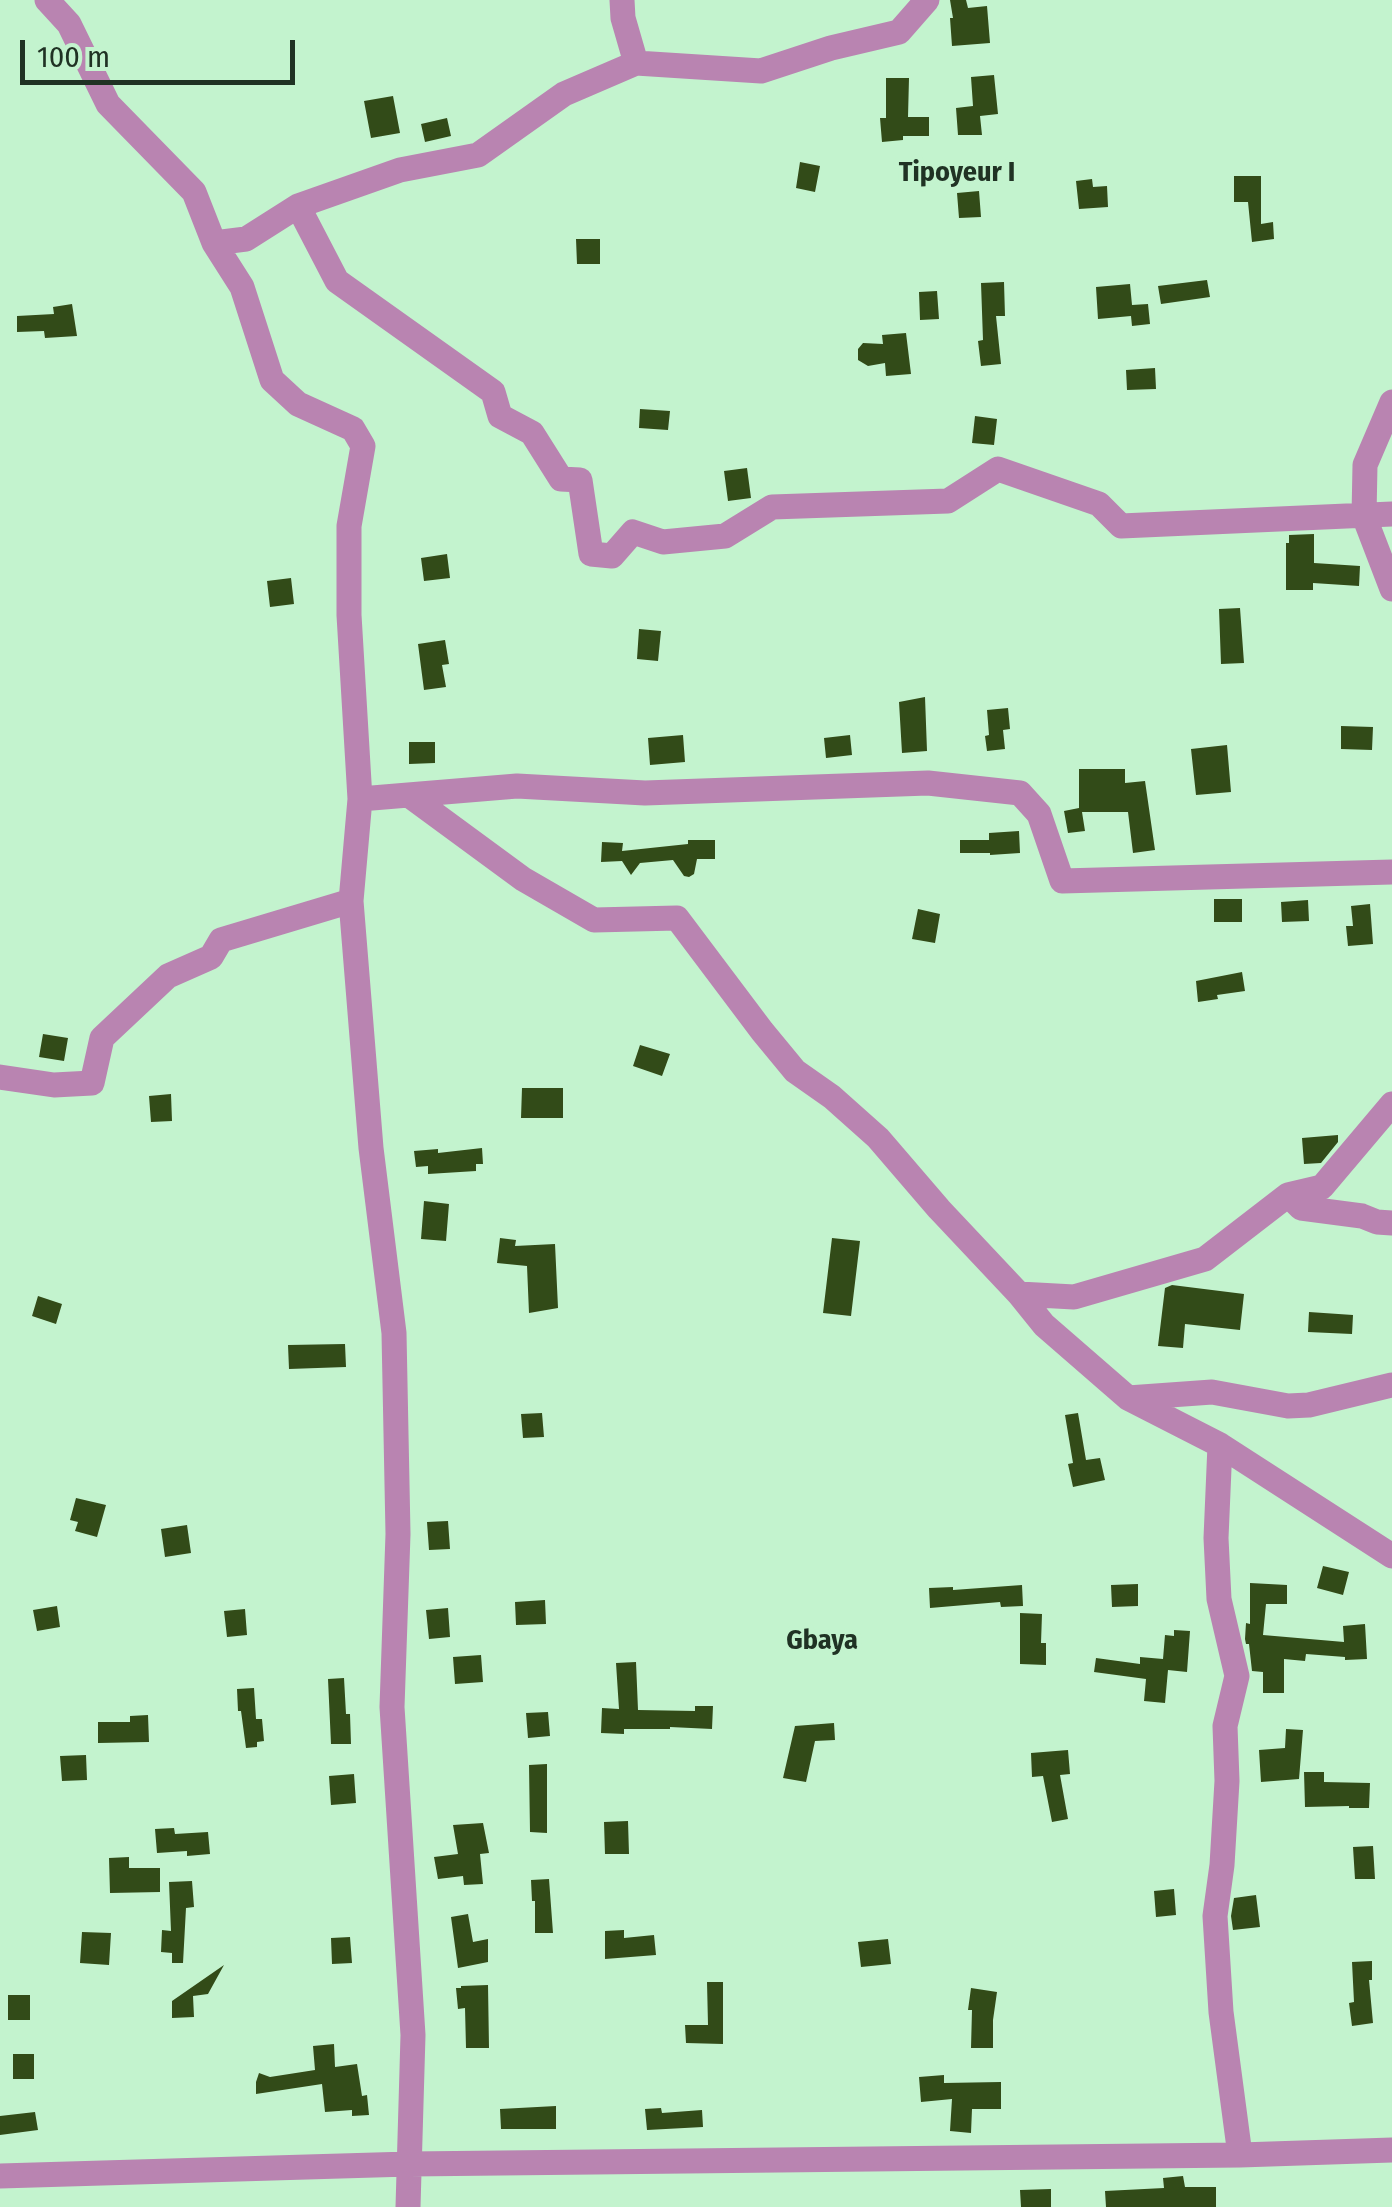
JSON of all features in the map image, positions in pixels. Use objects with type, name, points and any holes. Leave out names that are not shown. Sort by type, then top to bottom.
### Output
[{"type":"street","points":[[46,0],[69,24],[108,104],[194,192],[214,243],[242,287],[272,380],[298,404],[352,430],[362,446],[349,526],[348,614],[360,799],[351,901],[371,1148],[394,1333],[398,1534],[392,1706],[412,2035],[408,2207]]},
{"type":"street","points":[[622,0],[636,64]]},
{"type":"street","points":[[214,243],[246,240],[298,206],[400,170],[478,156],[564,94],[636,64],[761,72],[831,48],[898,32],[927,0]]},
{"type":"street","points":[[298,206],[336,281],[493,392],[500,416],[532,433],[561,479],[580,480],[591,554],[612,556],[633,532],[663,542],[725,536],[772,507],[948,502],[998,469],[1099,504],[1122,526],[1392,514]]},
{"type":"street","points":[[1392,402],[1365,465],[1364,516],[1392,589]]},
{"type":"street","points":[[360,799],[518,786],[646,793],[928,783],[1020,792],[1040,814],[1062,882],[1392,872]]},
{"type":"street","points":[[410,796],[523,879],[594,920],[677,918],[795,1071],[878,1138],[1044,1325],[1128,1398],[1220,1445],[1392,1556]]},
{"type":"street","points":[[0,1077],[54,1085],[92,1083],[102,1038],[168,976],[211,958],[221,940],[351,901]]},
{"type":"street","points":[[1020,1294],[1074,1296],[1205,1258],[1288,1195],[1322,1188],[1392,1104]]},
{"type":"street","points":[[1288,1195],[1301,1208],[1392,1224]]},
{"type":"street","points":[[1128,1398],[1212,1392],[1288,1406],[1309,1405],[1392,1385]]},
{"type":"street","points":[[1220,1445],[1218,1599],[1237,1676],[1225,1726],[1227,1781],[1215,1916],[1221,2012],[1240,2155]]},
{"type":"street","points":[[0,2176],[409,2164],[1392,2150]]},
{"type":"building","points":[[950,0],[966,0],[968,8],[987,6],[990,43],[952,46]]},
{"type":"building","points":[[994,75],[998,114],[980,116],[982,135],[958,135],[956,108],[973,106],[971,77]]},
{"type":"building","points":[[886,78],[909,78],[908,117],[929,117],[929,136],[903,136],[903,140],[882,142],[880,118],[886,118]]},
{"type":"building","points":[[393,96],[400,133],[371,138],[364,101]]},
{"type":"building","points":[[447,118],[451,136],[425,142],[421,124]]},
{"type":"building","points":[[800,162],[820,166],[815,192],[796,188]]},
{"type":"building","points":[[1234,176],[1261,176],[1261,224],[1273,222],[1274,239],[1252,242],[1248,202],[1234,202]]},
{"type":"building","points":[[1092,179],[1093,187],[1107,186],[1108,207],[1079,209],[1076,181]]},
{"type":"building","points":[[979,191],[981,217],[959,218],[957,193]]},
{"type":"building","points":[[576,239],[600,239],[600,264],[577,264]]},
{"type":"building","points":[[1207,280],[1210,297],[1161,304],[1158,286]]},
{"type":"building","points":[[1004,282],[1005,316],[996,316],[1001,364],[981,366],[981,283]]},
{"type":"building","points":[[1130,284],[1132,305],[1148,304],[1150,324],[1132,326],[1131,316],[1098,319],[1096,287]]},
{"type":"building","points":[[937,291],[939,319],[920,320],[919,292]]},
{"type":"building","points":[[72,304],[77,336],[45,338],[44,331],[17,332],[17,316],[54,314],[53,307]]},
{"type":"building","points":[[906,333],[911,374],[886,376],[885,363],[868,366],[858,360],[858,349],[863,343],[883,344],[882,335]]},
{"type":"building","points":[[1155,368],[1156,389],[1127,390],[1126,370]]},
{"type":"building","points":[[640,409],[670,411],[668,430],[639,428]]},
{"type":"building","points":[[975,416],[997,419],[994,445],[972,443]]},
{"type":"building","points":[[747,468],[751,498],[728,501],[724,471]]},
{"type":"building","points":[[1314,534],[1314,563],[1360,566],[1359,586],[1313,583],[1313,590],[1286,590],[1289,535]]},
{"type":"building","points":[[447,554],[450,578],[424,581],[421,558]]},
{"type":"building","points":[[291,578],[294,604],[270,607],[267,581]]},
{"type":"building","points":[[1240,608],[1244,663],[1221,664],[1219,609]]},
{"type":"building","points":[[639,629],[661,631],[658,661],[637,659]]},
{"type":"building","points":[[445,640],[449,664],[442,665],[446,687],[424,690],[418,644]]},
{"type":"building","points":[[925,697],[927,751],[902,753],[899,702]]},
{"type":"building","points":[[1008,708],[1010,729],[1003,730],[1005,749],[987,751],[987,710]]},
{"type":"building","points":[[1341,726],[1373,727],[1372,750],[1341,749]]},
{"type":"building","points":[[683,735],[685,762],[650,765],[648,738]]},
{"type":"building","points":[[850,735],[852,755],[826,758],[824,738]]},
{"type":"building","points":[[409,742],[435,742],[435,763],[409,764]]},
{"type":"building","points":[[1227,745],[1231,792],[1196,795],[1191,749]]},
{"type":"building","points":[[1079,769],[1125,769],[1125,783],[1145,781],[1155,850],[1133,853],[1128,812],[1082,812],[1085,831],[1068,833],[1064,811],[1079,808]]},
{"type":"building","points":[[1019,831],[1020,853],[960,853],[960,840],[989,840],[989,833]]},
{"type":"building","points":[[688,840],[715,840],[715,859],[697,859],[694,874],[689,877],[673,860],[640,863],[631,875],[622,861],[601,862],[602,842],[623,843],[622,851],[688,844]]},
{"type":"building","points":[[1214,899],[1242,899],[1242,922],[1214,922]]},
{"type":"building","points":[[1308,900],[1309,921],[1282,922],[1281,902]]},
{"type":"building","points":[[1370,904],[1373,944],[1348,946],[1346,926],[1353,926],[1351,906]]},
{"type":"building","points":[[918,909],[940,914],[935,943],[912,939]]},
{"type":"building","points":[[1242,972],[1245,991],[1198,1002],[1196,981]]},
{"type":"building","points":[[43,1034],[68,1038],[64,1061],[39,1057]]},
{"type":"building","points":[[640,1045],[670,1054],[662,1076],[633,1066]]},
{"type":"building","points":[[522,1088],[563,1088],[563,1118],[521,1118]]},
{"type":"building","points":[[171,1094],[172,1121],[151,1122],[149,1096]]},
{"type":"building","points":[[1338,1135],[1338,1142],[1321,1163],[1304,1164],[1302,1138]]},
{"type":"building","points":[[482,1148],[483,1164],[476,1164],[476,1171],[428,1174],[428,1166],[416,1167],[414,1151],[438,1149],[438,1153]]},
{"type":"building","points":[[424,1201],[449,1204],[446,1241],[421,1239]]},
{"type":"building","points":[[500,1238],[516,1240],[515,1246],[555,1244],[558,1308],[529,1313],[527,1266],[497,1263]]},
{"type":"building","points":[[832,1238],[860,1241],[851,1316],[823,1313]]},
{"type":"building","points":[[1172,1285],[1244,1294],[1240,1330],[1185,1324],[1183,1348],[1158,1346],[1165,1288]]},
{"type":"building","points":[[38,1296],[62,1304],[56,1324],[32,1316]]},
{"type":"building","points":[[1309,1312],[1353,1315],[1352,1334],[1308,1332]]},
{"type":"building","points":[[345,1344],[346,1367],[289,1369],[288,1345]]},
{"type":"building","points":[[542,1413],[544,1437],[523,1438],[521,1414]]},
{"type":"building","points":[[1078,1413],[1086,1460],[1100,1458],[1105,1480],[1073,1487],[1065,1415]]},
{"type":"building","points":[[76,1498],[106,1505],[97,1537],[75,1531],[78,1522],[70,1520]]},
{"type":"building","points":[[448,1521],[450,1549],[429,1550],[427,1522]]},
{"type":"building","points":[[187,1525],[191,1553],[165,1557],[161,1529]]},
{"type":"building","points":[[1323,1566],[1349,1572],[1343,1595],[1317,1588]]},
{"type":"building","points":[[1250,1583],[1287,1585],[1287,1604],[1266,1604],[1263,1635],[1344,1642],[1343,1626],[1365,1624],[1367,1659],[1306,1654],[1305,1661],[1284,1659],[1284,1693],[1263,1693],[1263,1672],[1252,1671],[1245,1639],[1246,1623],[1250,1624]]},
{"type":"building","points":[[1138,1584],[1138,1606],[1112,1607],[1111,1585]]},
{"type":"building","points":[[1022,1585],[1023,1606],[1001,1607],[1000,1602],[930,1608],[929,1588]]},
{"type":"building","points":[[545,1600],[546,1624],[516,1625],[515,1602]]},
{"type":"building","points":[[57,1606],[60,1627],[37,1631],[33,1610]]},
{"type":"building","points":[[448,1608],[450,1637],[429,1639],[426,1610]]},
{"type":"building","points":[[245,1609],[247,1635],[227,1637],[224,1611]]},
{"type":"building","points":[[1020,1613],[1042,1614],[1041,1643],[1046,1643],[1046,1665],[1020,1664]]},
{"type":"building","points":[[1174,1630],[1190,1631],[1187,1672],[1168,1670],[1165,1703],[1144,1701],[1146,1679],[1094,1672],[1096,1658],[1140,1664],[1140,1657],[1163,1659],[1165,1635],[1174,1636]]},
{"type":"building","points":[[481,1655],[483,1682],[455,1684],[453,1657]]},
{"type":"building","points":[[636,1662],[638,1710],[695,1711],[695,1706],[713,1706],[712,1729],[670,1727],[601,1733],[602,1708],[619,1709],[616,1663]]},
{"type":"building","points":[[344,1678],[351,1744],[331,1744],[328,1679]]},
{"type":"building","points":[[254,1688],[256,1719],[262,1719],[264,1741],[257,1742],[257,1747],[246,1748],[237,1689]]},
{"type":"building","points":[[548,1712],[550,1736],[528,1738],[526,1713]]},
{"type":"building","points":[[148,1715],[149,1742],[98,1743],[98,1722],[130,1722],[130,1716]]},
{"type":"building","points":[[834,1723],[835,1740],[815,1741],[806,1782],[783,1778],[795,1726]]},
{"type":"building","points":[[1286,1729],[1303,1730],[1299,1779],[1261,1782],[1259,1750],[1285,1748]]},
{"type":"building","points":[[1068,1750],[1070,1774],[1060,1775],[1068,1819],[1052,1822],[1043,1776],[1032,1777],[1031,1753]]},
{"type":"building","points":[[86,1755],[87,1780],[62,1781],[60,1756]]},
{"type":"building","points":[[547,1764],[547,1833],[530,1832],[529,1765]]},
{"type":"building","points":[[1304,1772],[1324,1772],[1324,1782],[1370,1783],[1369,1808],[1305,1807]]},
{"type":"building","points":[[354,1774],[356,1803],[331,1805],[329,1776]]},
{"type":"building","points":[[628,1821],[629,1854],[605,1854],[604,1822]]},
{"type":"building","points":[[483,1823],[489,1853],[480,1854],[483,1884],[464,1885],[463,1876],[438,1879],[434,1857],[458,1854],[453,1825]]},
{"type":"building","points":[[174,1828],[175,1834],[208,1832],[210,1854],[157,1853],[155,1829]]},
{"type":"building","points":[[1373,1846],[1375,1879],[1355,1879],[1353,1847]]},
{"type":"building","points":[[129,1857],[129,1868],[160,1868],[160,1892],[110,1893],[109,1858]]},
{"type":"building","points":[[549,1879],[553,1933],[535,1933],[531,1880]]},
{"type":"building","points":[[192,1881],[194,1907],[186,1908],[183,1963],[172,1963],[172,1953],[161,1952],[162,1930],[171,1931],[169,1882]]},
{"type":"building","points":[[1174,1889],[1176,1915],[1156,1917],[1154,1891]]},
{"type":"building","points":[[1256,1895],[1260,1927],[1233,1930],[1234,1898]]},
{"type":"building","points":[[468,1914],[473,1942],[488,1939],[488,1962],[458,1968],[451,1917]]},
{"type":"building","points":[[624,1930],[624,1938],[654,1935],[656,1955],[605,1959],[605,1931]]},
{"type":"building","points":[[82,1932],[111,1933],[109,1965],[80,1963]]},
{"type":"building","points":[[350,1937],[352,1963],[332,1964],[331,1938]]},
{"type":"building","points":[[888,1939],[891,1964],[861,1967],[858,1942]]},
{"type":"building","points":[[1372,1961],[1369,1980],[1373,2023],[1352,2026],[1352,1962]]},
{"type":"building","points":[[224,1965],[208,1994],[193,1996],[194,2017],[172,2018],[172,2001]]},
{"type":"building","points":[[707,1982],[723,1982],[723,2044],[686,2043],[685,2025],[708,2025]]},
{"type":"building","points":[[488,1985],[489,2048],[466,2048],[465,2008],[458,2009],[456,1988]]},
{"type":"building","points":[[971,1988],[997,1992],[993,2048],[971,2048]]},
{"type":"building","points":[[8,1995],[30,1995],[30,2020],[8,2020]]},
{"type":"building","points":[[334,2044],[335,2067],[357,2064],[369,2115],[352,2116],[352,2110],[325,2112],[322,2084],[256,2094],[259,2073],[270,2077],[315,2070],[313,2046]]},
{"type":"building","points":[[13,2054],[34,2054],[34,2079],[13,2079]]},
{"type":"building","points":[[944,2075],[944,2083],[1001,2082],[1001,2109],[972,2109],[971,2133],[950,2131],[952,2099],[921,2102],[919,2077]]},
{"type":"building","points":[[556,2106],[556,2129],[501,2129],[500,2109]]},
{"type":"building","points":[[661,2108],[662,2113],[702,2110],[703,2127],[647,2130],[645,2109]]},
{"type":"building","points":[[35,2112],[38,2130],[0,2135],[0,2116]]},
{"type":"building","points":[[1183,2176],[1185,2187],[1216,2187],[1216,2207],[1106,2207],[1105,2191],[1164,2188],[1163,2178]]},
{"type":"building","points":[[1051,2189],[1051,2207],[1021,2207],[1020,2190]]},
{"type":"district","name":"Tipoyeur I","points":[[957,173]]},
{"type":"district","name":"Gbaya","points":[[822,1641]]}]
